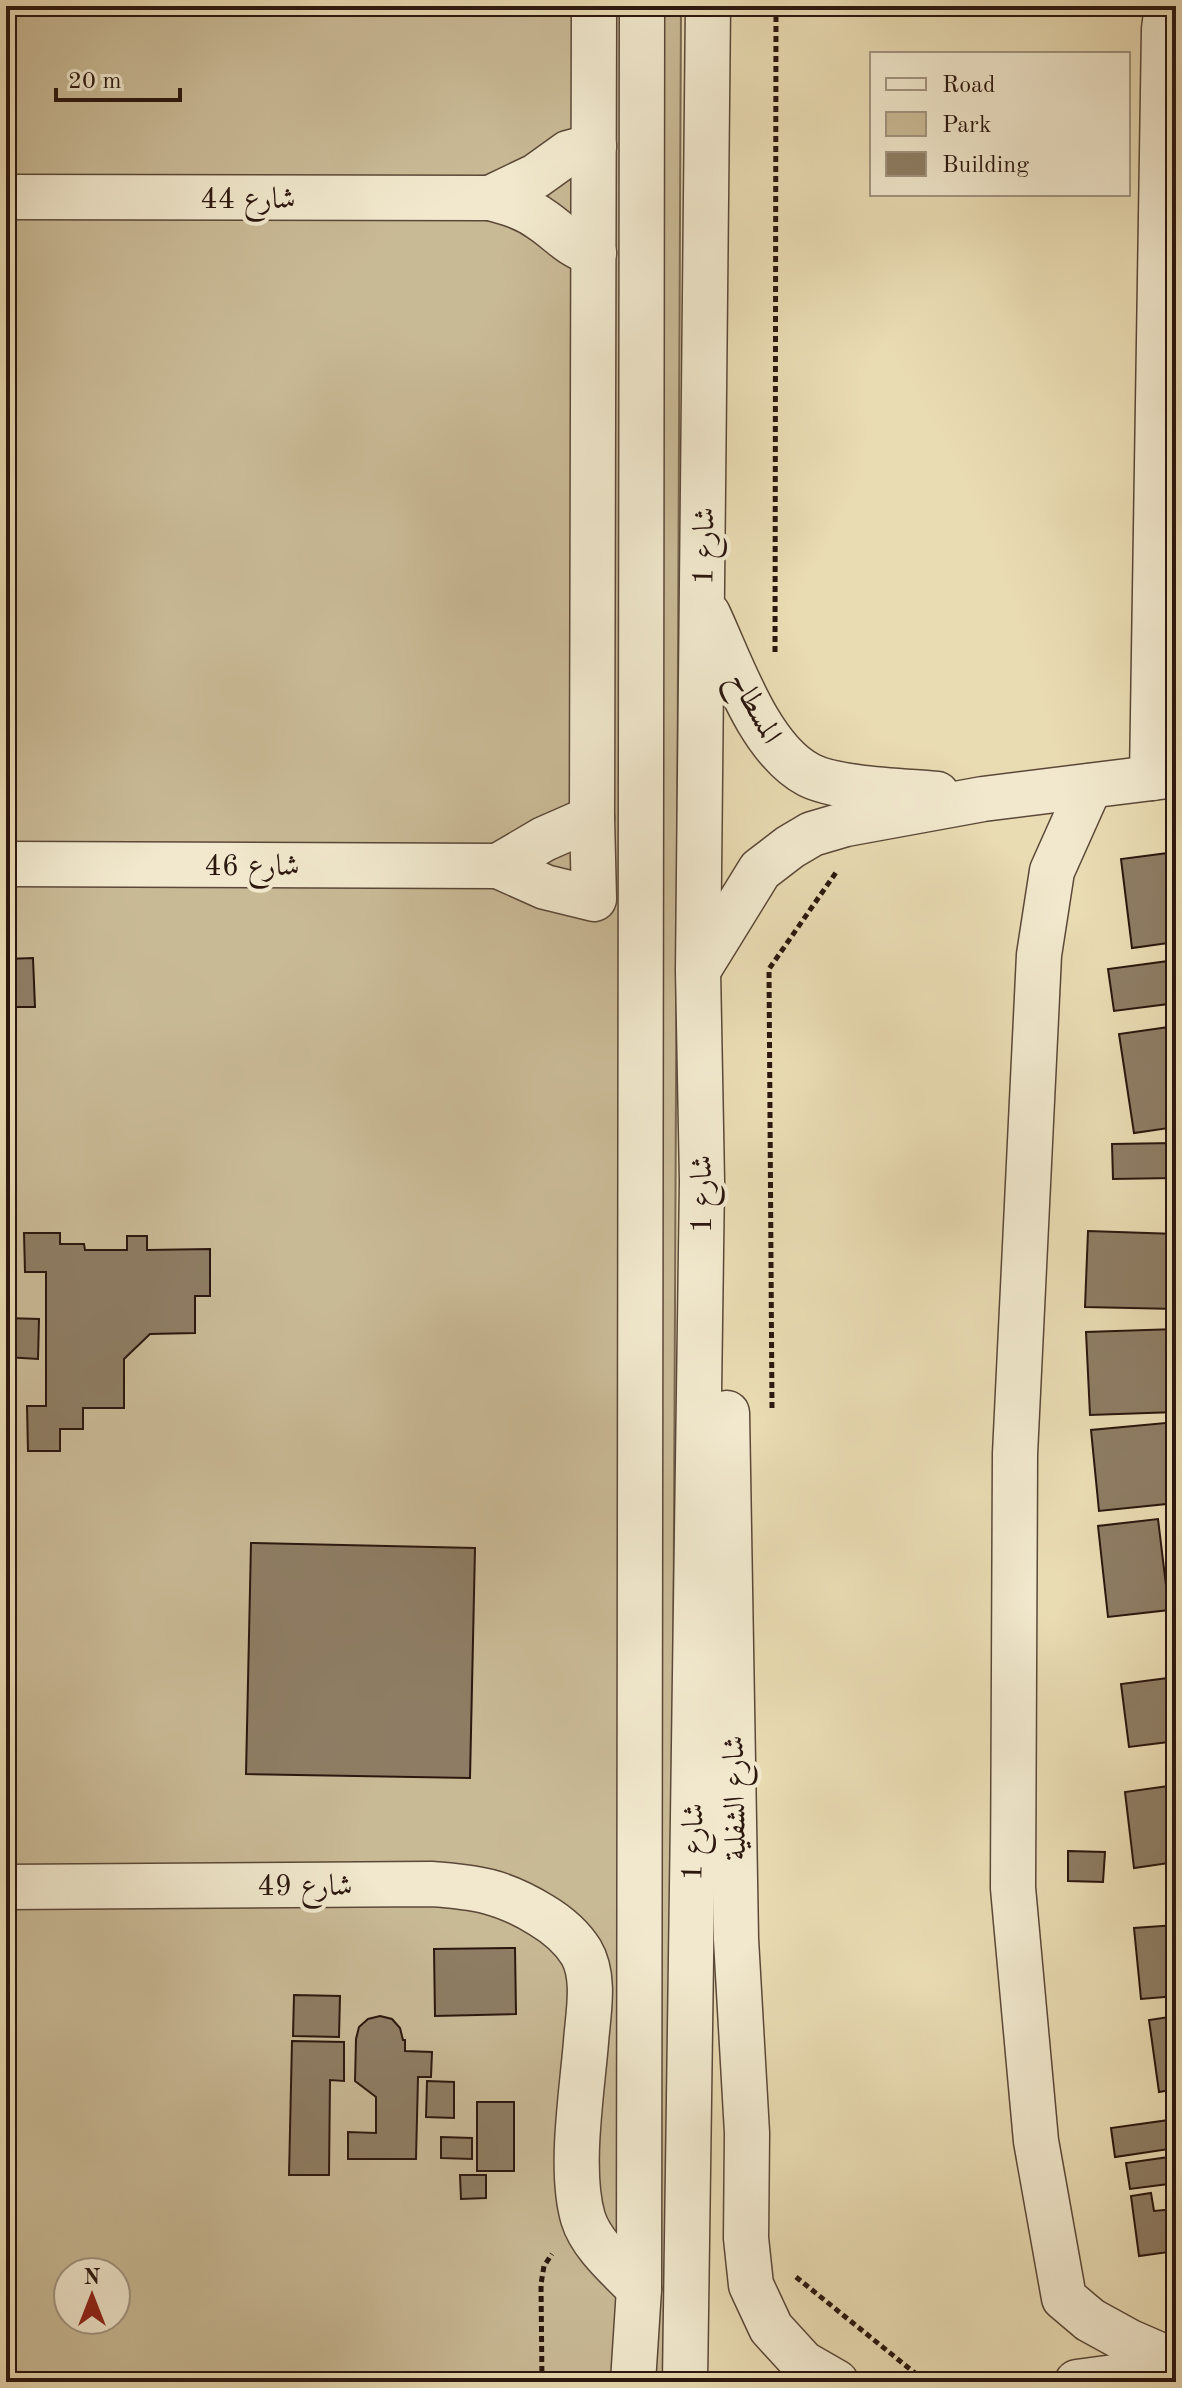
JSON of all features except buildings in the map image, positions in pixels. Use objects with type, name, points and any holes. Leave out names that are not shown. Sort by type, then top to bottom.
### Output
[{"type":"street","points":[[498,866],[544,839],[592,818],[594,6]]},
{"type":"street","name":"شارع 1","points":[[633,2382],[639,2289],[642,6]]},
{"type":"street","name":"شارع 1","points":[[685,2382],[702,1181],[698,970],[708,6]]},
{"type":"street","name":"المسطاح","points":[[698,970],[760,870],[812,834],[846,824],[983,799],[1164,777],[1163,45],[1167,6]]},
{"type":"street","name":"شارع 44","points":[[490,198],[536,176],[568,153],[594,146]]},
{"type":"street","name":"شارع 44","points":[[6,197],[490,198],[528,211],[570,244],[594,253]]},
{"type":"street","name":"المسطاح","points":[[702,600],[771,742],[785,758],[810,776],[847,785],[983,799]]},
{"type":"street","points":[[1090,786],[1052,871],[1039,955],[1015,1454],[1013,1888],[1036,2141],[1064,2298],[1090,2320],[1130,2342],[1160,2370]]},
{"type":"street","name":"شارع 46","points":[[6,864],[498,866],[545,887],[594,899],[592,818]]},
{"type":"street","name":"شارع الشفلية","points":[[702,1181],[718,1224],[725,1267],[736,1939],[747,2133],[746,2238],[751,2285],[771,2328],[803,2363],[836,2382]]},
{"type":"street","name":"شارع 49","points":[[6,1887],[415,1884],[487,1890],[514,1899],[560,1927],[581,1953],[588,1974],[590,2000],[578,2139],[583,2220]]},
{"type":"street","points":[[583,2220],[597,2243],[639,2289]]},
{"type":"street","points":[[1077,2382],[1160,2370]]},
{"type":"path","points":[[776,6],[776,664]]},
{"type":"path","points":[[772,1416],[769,969],[843,863],[846,824]]},
{"type":"path","points":[[542,2382],[541,2284],[544,2266],[583,2220]]},
{"type":"path","points":[[789,2271],[926,2382]]},
{"type":"green space","points":[[6,6],[681,6],[670,2382],[6,2382]]}]
